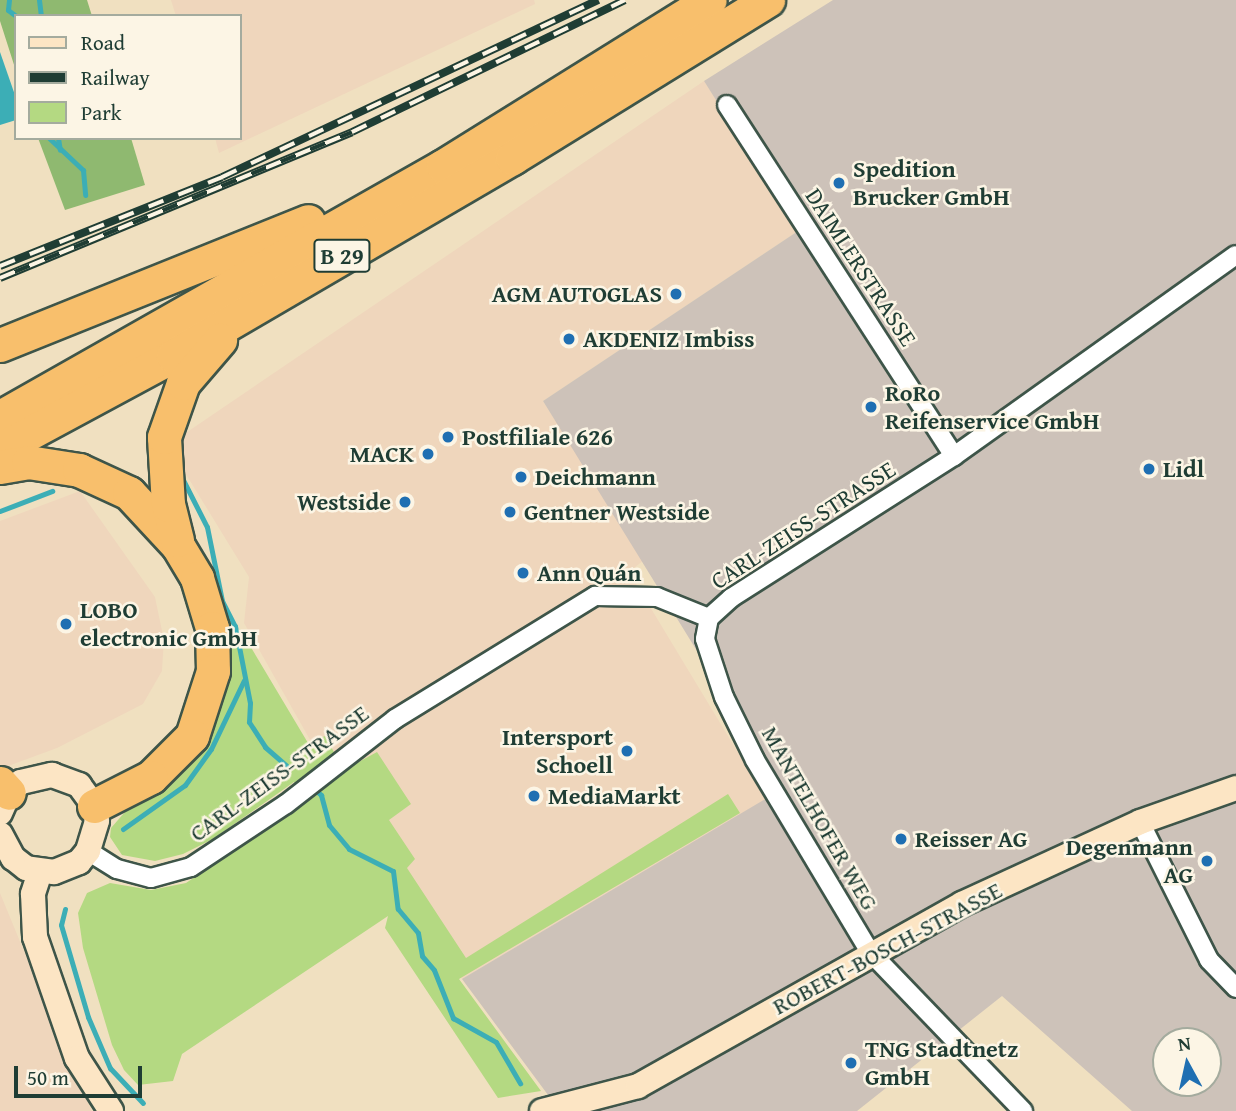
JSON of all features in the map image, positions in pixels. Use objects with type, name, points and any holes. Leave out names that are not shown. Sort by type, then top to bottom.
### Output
[{"type":"highway","name":"B 29","points":[[0,417],[443,166],[710,0]]},
{"type":"highway","name":"B 29","points":[[0,449],[512,158],[768,0]]},
{"type":"highway","points":[[0,345],[443,166]]},
{"type":"highway","points":[[178,546],[163,465],[170,416],[183,383],[211,347],[276,294]]},
{"type":"highway","points":[[0,467],[28,462],[79,470],[129,493],[178,546],[197,578],[212,628],[214,671],[205,708],[192,736],[172,759],[115,799],[94,806]]},
{"type":"street","name":"DAIMLERSTRASSE","points":[[727,105],[954,457]]},
{"type":"street","name":"CARL-ZEISS-STRASSE","points":[[89,851],[117,869],[151,878],[191,867],[286,804],[394,719],[595,596],[657,597],[709,618],[731,598],[954,457],[1236,256]]},
{"type":"street","name":"MANTELHOFER WEG","points":[[709,618],[705,639],[724,696],[755,760],[870,952],[1023,1111]]},
{"type":"street","points":[[0,834],[13,858],[40,872],[68,869],[89,851],[96,829],[94,806],[79,785],[52,775],[21,782],[3,796]]},
{"type":"street","name":"ROBERT-BOSCH-STRASSE","points":[[542,1111],[638,1086],[870,952],[1140,822],[1236,788]]},
{"type":"street","points":[[1140,822],[1209,960],[1236,988]]},
{"type":"street","points":[[40,872],[33,894],[35,937],[77,1058],[111,1111]]},
{"type":"shaded area","points":[[171,0],[534,0],[535,4],[219,153],[216,140],[242,140],[242,14],[175,14]]},
{"type":"shaded area","points":[[833,0],[1236,0],[1236,1111],[1132,1111],[1002,996],[857,1111],[575,1111],[551,1099],[462,979],[782,789],[543,401],[798,231],[704,81]]},
{"type":"shaded area","name":"Westside","points":[[704,81],[798,231],[543,401],[644,560],[629,572],[766,799],[462,979],[309,738],[244,623],[249,577],[168,445]]},
{"type":"shaded area","points":[[80,491],[155,597],[164,640],[162,671],[143,704],[57,748],[0,769],[0,521]]},
{"type":"shaded area","points":[[0,893],[75,1075],[92,1111],[0,1111]]},
{"type":"green space","points":[[0,0],[87,0],[91,14],[14,14],[14,65],[0,21]]},
{"type":"green space","points":[[39,140],[132,140],[145,185],[65,210]]},
{"type":"green space","points":[[240,629],[308,743],[325,736],[344,770],[377,752],[411,804],[389,820],[415,859],[407,868],[466,958],[728,794],[740,813],[459,979],[541,1091],[498,1098],[385,928],[388,916],[182,1054],[173,1081],[138,1085],[124,1070],[112,1045],[83,948],[78,913],[87,893],[110,883],[151,890],[186,883],[307,802],[294,782],[213,839],[183,854],[155,861],[122,855],[110,837],[111,828],[131,805],[177,774],[225,639]]},
{"type":"water","points":[[0,52],[14,92],[14,121],[0,125]]},
{"type":"waterway","points":[[9,0],[8,10],[14,14]]},
{"type":"waterway","points":[[39,0],[41,14]]},
{"type":"waterway","points":[[51,140],[83,170],[85,195]]},
{"type":"waterway","points":[[58,140],[60,150]]},
{"type":"waterway","points":[[180,474],[207,527],[222,601],[235,626],[250,703],[249,722],[265,747],[286,765]]},
{"type":"waterway","points":[[0,511],[52,491]]},
{"type":"waterway","points":[[123,829],[185,785],[211,749],[244,680]]},
{"type":"waterway","points":[[313,788],[321,795],[329,825],[349,849],[393,871],[398,909],[418,933],[422,956],[434,970],[453,1018],[496,1042],[520,1083]]},
{"type":"waterway","points":[[65,909],[61,925],[88,1017],[110,1068],[143,1103]]},
{"type":"railway","points":[[0,266],[222,177],[598,0]]},
{"type":"railway","points":[[0,278],[352,132],[625,0]]},
{"type":"place","name":"Spedition Brucker GmbH","points":[[839,183]]},
{"type":"place","name":"AGM AUTOGLAS","points":[[676,294]]},
{"type":"place","name":"AKDENIZ Imbiss","points":[[569,339]]},
{"type":"place","name":"RoRo Reifenservice GmbH","points":[[871,407]]},
{"type":"place","name":"Postfiliale 626","points":[[448,437]]},
{"type":"place","name":"MACK","points":[[428,454]]},
{"type":"place","name":"Lidl","points":[[1149,469]]},
{"type":"place","name":"Deichmann","points":[[521,477]]},
{"type":"place","name":"Westside","points":[[405,502]]},
{"type":"place","name":"Gentner Westside","points":[[510,512]]},
{"type":"place","name":"Ann Quán","points":[[523,573]]},
{"type":"place","name":"LOBO electronic GmbH","points":[[66,624]]},
{"type":"place","name":"Intersport Schoell","points":[[627,751]]},
{"type":"place","name":"MediaMarkt","points":[[534,796]]},
{"type":"place","name":"Reisser AG","points":[[901,839]]},
{"type":"place","name":"Degenmann AG","points":[[1207,861]]},
{"type":"place","name":"TNG Stadtnetz GmbH","points":[[851,1063]]}]
